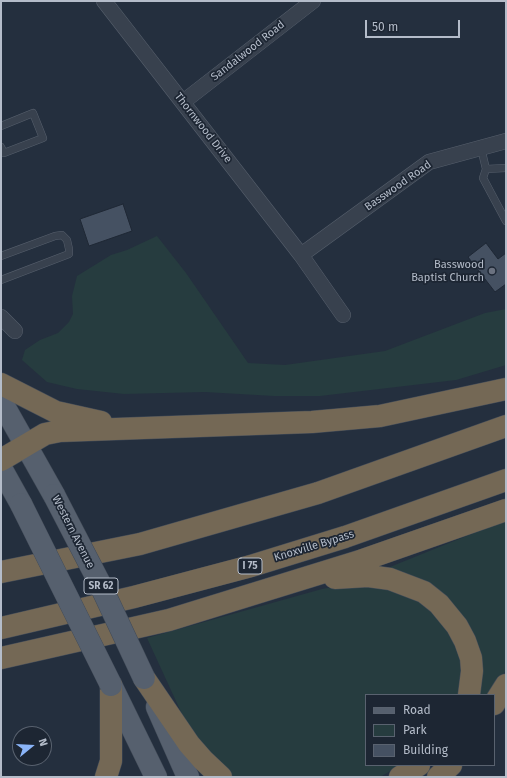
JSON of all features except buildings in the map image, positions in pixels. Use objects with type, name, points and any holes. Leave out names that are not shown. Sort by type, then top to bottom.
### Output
[{"type":"highway","points":[[1,384],[56,412],[88,420],[141,427]]},
{"type":"highway","points":[[1,460],[45,434],[60,431],[312,422],[380,416],[506,389]]},
{"type":"highway","points":[[1,572],[140,544],[318,493],[466,442],[506,426]]},
{"type":"highway","name":"Knoxville Bypass","points":[[1,628],[134,597],[251,566],[345,537],[506,480]]},
{"type":"highway","points":[[169,620],[360,561],[506,510]]},
{"type":"highway","points":[[1,658],[169,620],[340,577],[368,576],[390,579],[424,592],[439,604],[457,626],[466,641],[471,658],[472,671],[468,694]]},
{"type":"highway","points":[[144,678],[189,744],[221,777]]},
{"type":"highway","points":[[106,777],[111,761],[111,685]]},
{"type":"highway","points":[[495,702],[506,685]]},
{"type":"highway","points":[[400,777],[417,766]]},
{"type":"highway","points":[[438,777],[450,766]]},
{"type":"main road","name":"Western Avenue","points":[[1,401],[54,495],[98,580],[188,777]]},
{"type":"main road","name":"SR 62","points":[[1,468],[21,504],[156,777]]},
{"type":"street","name":"Thornwood Drive","points":[[104,1],[301,255],[343,315]]},
{"type":"street","name":"Sandalwood Road","points":[[183,102],[314,1]]},
{"type":"street","name":"Basswood Road","points":[[301,255],[429,162],[506,141]]},
{"type":"street","points":[[1,317],[15,331]]},
{"type":"lane","points":[[1,126],[33,113],[43,138],[4,153],[1,146]]},
{"type":"lane","points":[[481,148],[486,169],[483,178],[506,221]]},
{"type":"lane","points":[[486,169],[506,168]]},
{"type":"lane","points":[[1,256],[55,236],[62,235],[67,240],[69,249],[69,254],[2,279]]},
{"type":"green space","points":[[157,236],[186,273],[248,363],[285,365],[385,351],[485,313],[506,309],[506,365],[456,380],[320,396],[274,396],[205,392],[124,394],[77,389],[47,382],[22,360],[25,350],[40,340],[58,333],[69,322],[73,314],[72,296],[77,276],[111,255],[127,250]]},
{"type":"green space","points":[[506,520],[506,670],[491,694],[476,694],[476,646],[385,569]]},
{"type":"green space","points":[[343,585],[378,586],[415,599],[436,616],[454,640],[462,665],[459,694],[365,694],[365,766],[399,766],[380,777],[234,777],[224,771],[187,725],[147,638],[322,589]]},
{"type":"place","name":"Basswood Baptist Church","points":[[492,271]]}]
